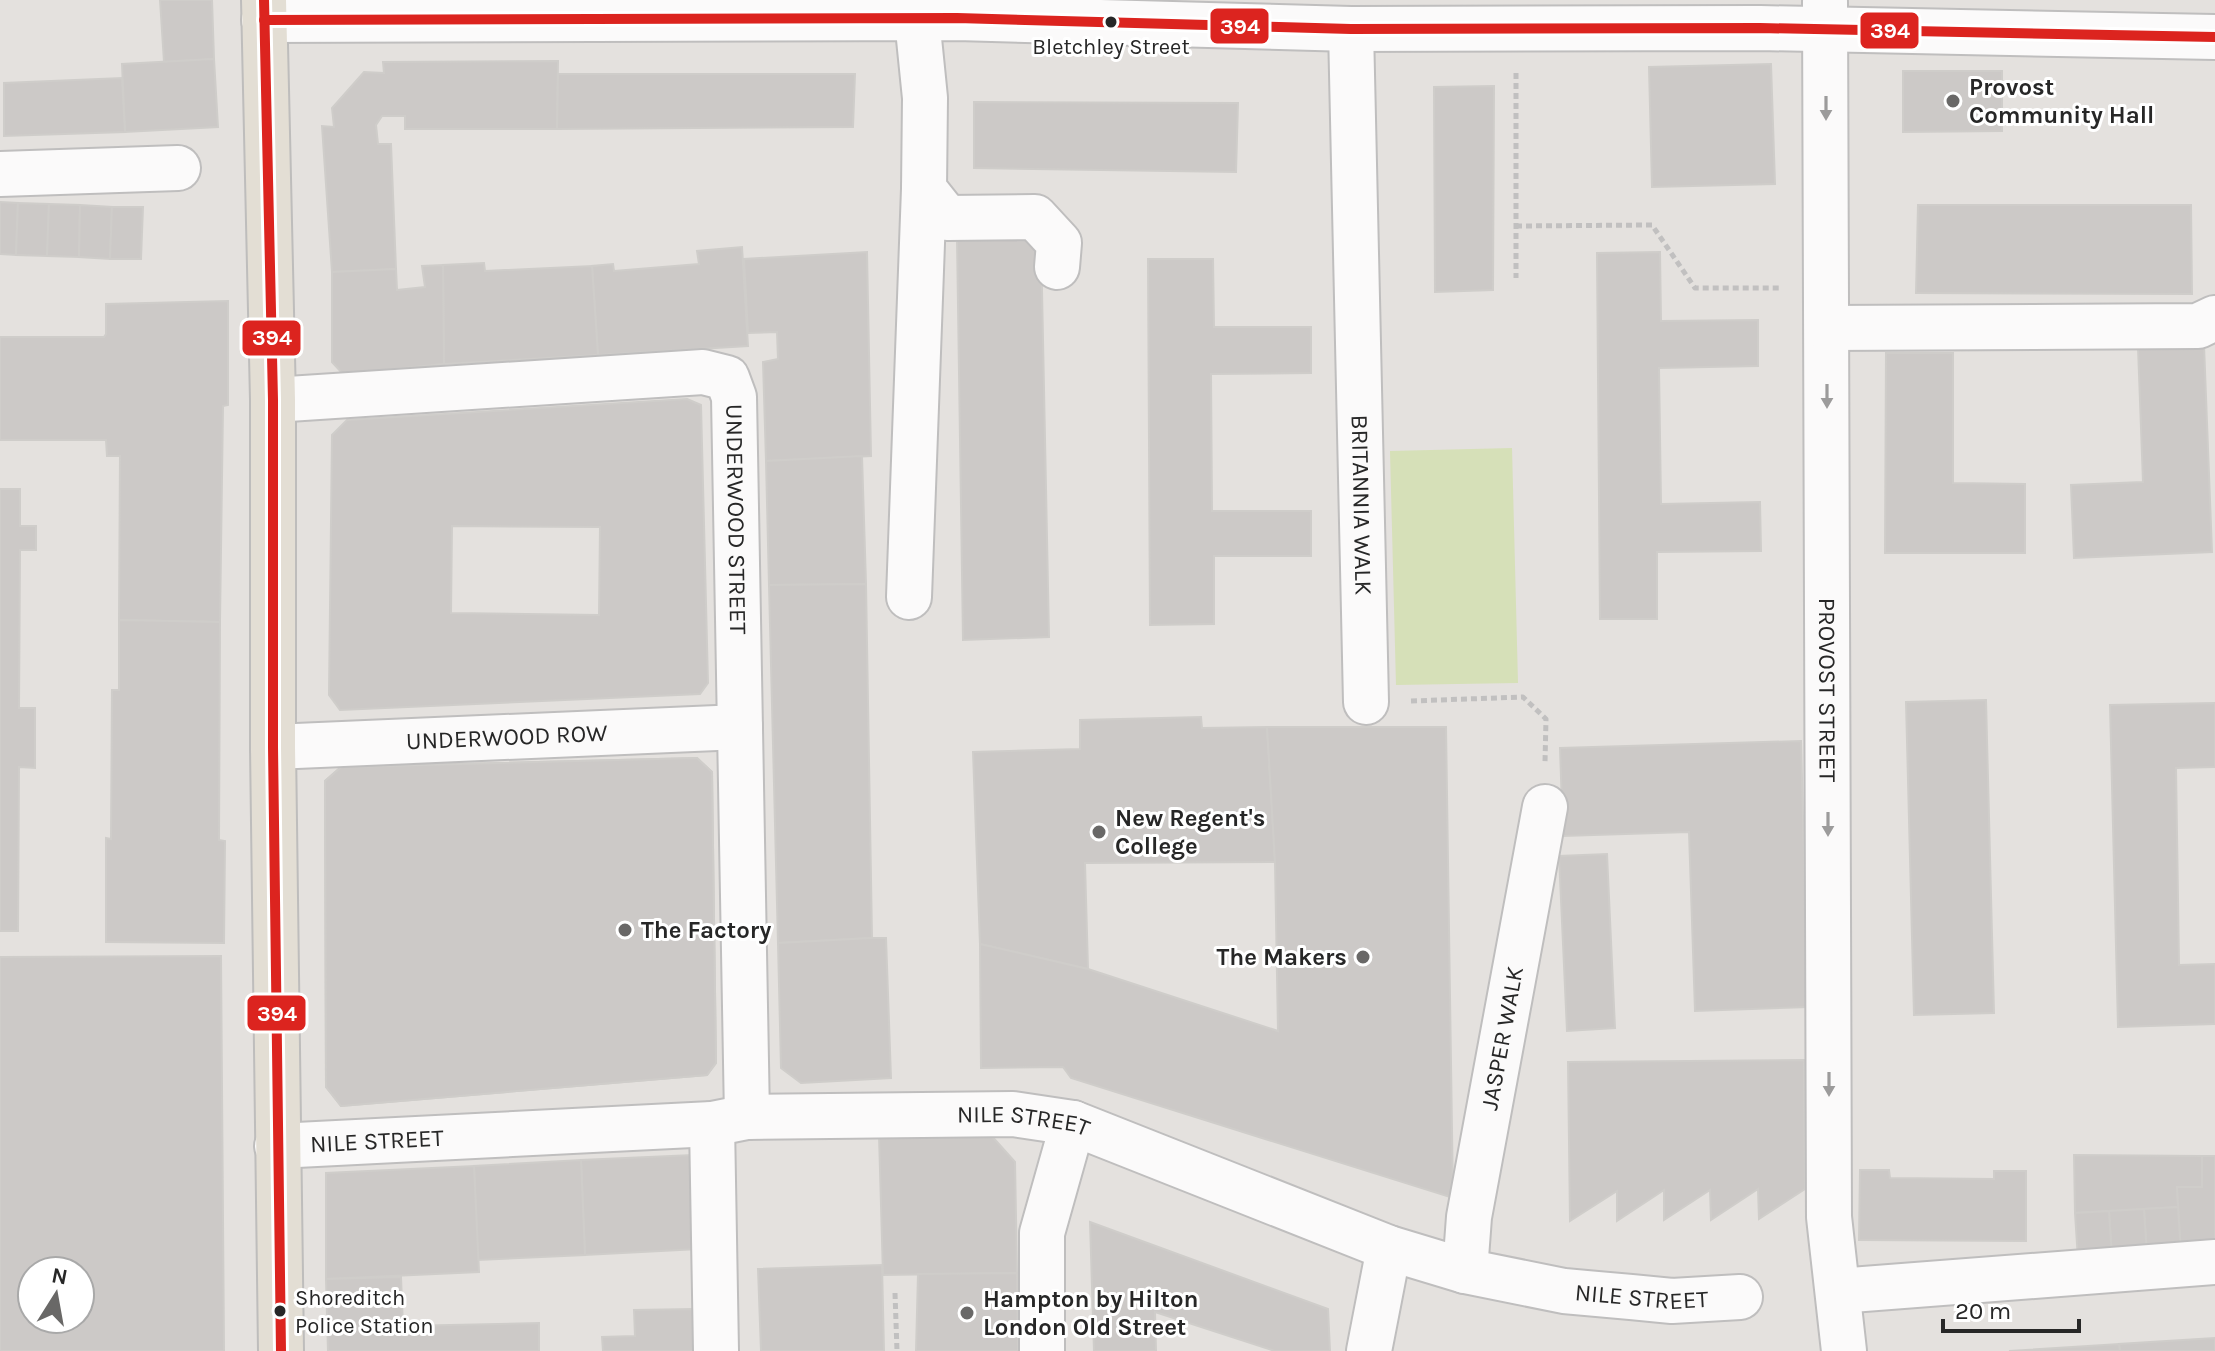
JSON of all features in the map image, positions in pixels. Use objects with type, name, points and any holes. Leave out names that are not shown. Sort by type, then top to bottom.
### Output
[{"type":"main road","points":[[264,10],[273,400],[273,747],[281,1351]]},
{"type":"street","points":[[264,10],[848,9],[917,19],[1351,29],[1516,28],[1824,15],[2215,37]]},
{"type":"street","name":"PROVOST STREET","points":[[1824,15],[1829,1217],[1844,1351]]},
{"type":"street","points":[[909,597],[924,189],[925,98],[917,19]]},
{"type":"street","name":"BRITANNIA WALK","points":[[1351,29],[1366,702]]},
{"type":"street","points":[[0,174],[178,168]]},
{"type":"street","points":[[924,189],[947,218],[1035,217],[1059,243],[1057,267]]},
{"type":"street","points":[[1826,308],[2198,326],[2215,318]]},
{"type":"street","name":"UNDERWOOD STREET","points":[[273,400],[703,372],[727,378],[734,397],[740,727],[730,1121],[716,1351]]},
{"type":"street","name":"UNDERWOOD ROW","points":[[273,747],[740,727]]},
{"type":"street","name":"JASPER WALK","points":[[1465,1271],[1469,1217],[1545,807]]},
{"type":"street","name":"NILE STREET","points":[[277,1146],[730,1121],[1013,1114],[1073,1123],[1389,1248],[1465,1271],[1564,1291],[1672,1301],[1740,1297]]},
{"type":"street","points":[[1042,1351],[1042,1233],[1073,1123]]},
{"type":"street","points":[[1369,1351],[1389,1248]]},
{"type":"street","points":[[1838,1291],[2215,1262]]},
{"type":"path","points":[[1516,28],[1516,278]]},
{"type":"path","points":[[1516,226],[1652,225],[1695,288],[1826,308]]},
{"type":"path","points":[[1366,702],[1523,697],[1546,719],[1545,807]]},
{"type":"path","points":[[895,1293],[897,1351]]},
{"type":"green space","points":[[1512,448],[1518,683],[1396,685],[1390,451]]},
{"type":"building","points":[[160,0],[212,0],[214,59],[164,62]]},
{"type":"building","points":[[214,59],[218,127],[125,132],[122,64]]},
{"type":"building","points":[[558,61],[557,129],[405,129],[405,116],[382,116],[376,125],[378,144],[391,144],[396,269],[332,272],[322,126],[334,127],[332,108],[364,72],[384,73],[383,62]]},
{"type":"building","points":[[1771,64],[1775,184],[1652,187],[1649,67]]},
{"type":"building","name":"Provost Community Hall","points":[[1903,71],[2002,71],[2002,131],[1903,132]]},
{"type":"building","points":[[558,74],[855,74],[853,127],[557,129]]},
{"type":"building","points":[[122,78],[125,132],[4,136],[4,83]]},
{"type":"building","points":[[1494,86],[1493,290],[1435,292],[1434,87]]},
{"type":"building","points":[[974,102],[1238,103],[1236,172],[974,168]]},
{"type":"building","points":[[0,202],[18,203],[16,255],[0,254]]},
{"type":"building","points":[[18,203],[49,204],[47,256],[16,255]]},
{"type":"building","points":[[49,204],[80,205],[79,257],[47,256]]},
{"type":"building","points":[[80,205],[112,207],[110,259],[79,257]]},
{"type":"building","points":[[1918,205],[2191,205],[2192,294],[1916,293]]},
{"type":"building","points":[[112,207],[143,207],[141,259],[110,259]]},
{"type":"building","points":[[957,238],[1041,241],[1049,637],[963,640]]},
{"type":"building","points":[[742,247],[748,346],[598,355],[592,266],[613,264],[614,271],[699,264],[697,251]]},
{"type":"building","points":[[867,252],[871,456],[766,461],[763,362],[778,359],[777,332],[748,333],[744,259]]},
{"type":"building","points":[[1660,252],[1661,321],[1758,320],[1758,366],[1659,368],[1661,504],[1760,502],[1761,551],[1657,552],[1657,619],[1600,619],[1597,253]]},
{"type":"building","points":[[1148,259],[1213,259],[1214,327],[1311,327],[1311,373],[1211,374],[1212,511],[1311,511],[1311,556],[1214,556],[1214,624],[1150,625]]},
{"type":"building","points":[[484,263],[485,271],[592,266],[598,355],[444,364],[443,265]]},
{"type":"building","points":[[443,265],[444,364],[343,374],[332,362],[332,272],[396,269],[397,290],[425,287],[422,266]]},
{"type":"building","points":[[228,301],[228,405],[223,406],[220,622],[119,620],[120,456],[107,456],[106,440],[0,440],[0,337],[104,337],[106,304]]},
{"type":"building","points":[[2204,345],[2212,552],[2074,558],[2071,485],[2143,482],[2138,347]]},
{"type":"building","points":[[1886,353],[1953,353],[1953,483],[2025,484],[2025,553],[1885,553]]},
{"type":"building","points":[[687,399],[701,405],[708,683],[700,694],[340,710],[329,695],[332,435],[347,420]],"holes":[[[452,526],[600,527],[599,615],[451,613]]]},
{"type":"building","points":[[862,456],[866,584],[769,585],[766,461]]},
{"type":"building","points":[[0,489],[20,489],[20,526],[36,526],[36,550],[20,550],[19,708],[35,708],[35,768],[19,767],[18,931],[0,931]]},
{"type":"building","points":[[866,584],[872,938],[778,943],[769,585]]},
{"type":"building","points":[[119,620],[220,622],[219,840],[225,841],[224,943],[106,942],[106,838],[111,839],[112,690],[119,690]]},
{"type":"building","points":[[1986,700],[1994,1013],[1914,1015],[1906,702]]},
{"type":"building","points":[[2215,703],[2215,767],[2176,768],[2179,965],[2215,964],[2215,1024],[2118,1027],[2110,705]]},
{"type":"building","points":[[1201,717],[1202,728],[1267,727],[1275,862],[1085,863],[1088,969],[980,944],[973,752],[1080,749],[1080,720]]},
{"type":"building","name":"The Makers","points":[[1267,727],[1446,727],[1453,1198],[1071,1078],[1063,1067],[981,1068],[980,944],[1088,969],[1278,1031],[1275,862]]},
{"type":"building","points":[[1801,741],[1808,1007],[1695,1011],[1689,832],[1563,836],[1560,748]]},
{"type":"building","name":"The Factory","points":[[697,758],[712,772],[716,1063],[707,1075],[341,1106],[326,1087],[325,781],[341,767]],"holes":[[[482,851],[534,851],[539,1010],[478,1015]]]},
{"type":"building","name":"The Factory","points":[[697,758],[712,772],[716,1063],[707,1075],[341,1106],[326,1087],[325,781],[341,767]]},
{"type":"building","points":[[1607,854],[1615,1028],[1567,1031],[1559,856]]},
{"type":"building","points":[[886,938],[891,1078],[801,1083],[781,1068],[778,943]]},
{"type":"building","points":[[221,956],[224,1351],[0,1351],[0,957]]},
{"type":"building","points":[[1804,1060],[1805,1189],[1759,1219],[1758,1189],[1711,1220],[1710,1190],[1664,1220],[1664,1190],[1617,1221],[1617,1191],[1570,1221],[1568,1062]]},
{"type":"building","points":[[989,1133],[1015,1162],[1017,1273],[883,1275],[879,1135]]},
{"type":"building","points":[[693,1155],[698,1249],[585,1255],[581,1160]]},
{"type":"building","points":[[2074,1155],[2202,1156],[2202,1187],[2177,1187],[2178,1207],[2075,1213]]},
{"type":"building","points":[[2202,1156],[2215,1156],[2215,1252],[2181,1254],[2177,1187],[2202,1187]]},
{"type":"building","points":[[581,1160],[585,1255],[478,1260],[474,1166]]},
{"type":"building","points":[[474,1166],[479,1272],[326,1279],[326,1173]]},
{"type":"building","points":[[1860,1170],[1889,1170],[1890,1178],[1994,1179],[1994,1171],[2026,1171],[2026,1241],[1859,1240]]},
{"type":"building","points":[[2178,1207],[2181,1254],[2147,1256],[2144,1209]]},
{"type":"building","points":[[2144,1209],[2147,1256],[2112,1258],[2109,1211]]},
{"type":"building","points":[[2109,1211],[2112,1258],[2078,1259],[2075,1213]]},
{"type":"building","points":[[1090,1222],[1328,1309],[1330,1351],[1275,1351],[1155,1312],[1156,1351],[1094,1351]]},
{"type":"building","points":[[882,1265],[884,1351],[761,1351],[758,1269]]},
{"type":"building","name":"Hampton by Hilton London Old Street","points":[[1017,1273],[1018,1351],[916,1351],[918,1274]]},
{"type":"building","name":"Shoreditch Police Station","points":[[401,1277],[403,1326],[539,1323],[539,1351],[328,1351],[326,1279]]},
{"type":"building","points":[[693,1309],[694,1351],[603,1351],[602,1337],[635,1336],[634,1310]]},
{"type":"building","points":[[2215,1338],[2215,1351],[2120,1351],[2119,1344]]},
{"type":"building","points":[[2119,1344],[2120,1351],[2009,1351]]},
{"type":"transit line","name":"394","points":[[264,0],[273,400],[273,747],[281,1351]]},
{"type":"transit line","name":"394","points":[[264,20],[957,18],[1351,29],[1760,28],[2215,37]]},
{"type":"place","name":"Bletchley Street","points":[[1111,22]]},
{"type":"place","name":"Provost Community Hall","points":[[1953,101]]},
{"type":"place","name":"New Regent's College","points":[[1099,832]]},
{"type":"place","name":"The Factory","points":[[625,930]]},
{"type":"place","name":"The Makers","points":[[1363,957]]},
{"type":"place","name":"Shoreditch Police Station","points":[[280,1311]]},
{"type":"place","name":"Hampton by Hilton London Old Street","points":[[967,1313]]}]
